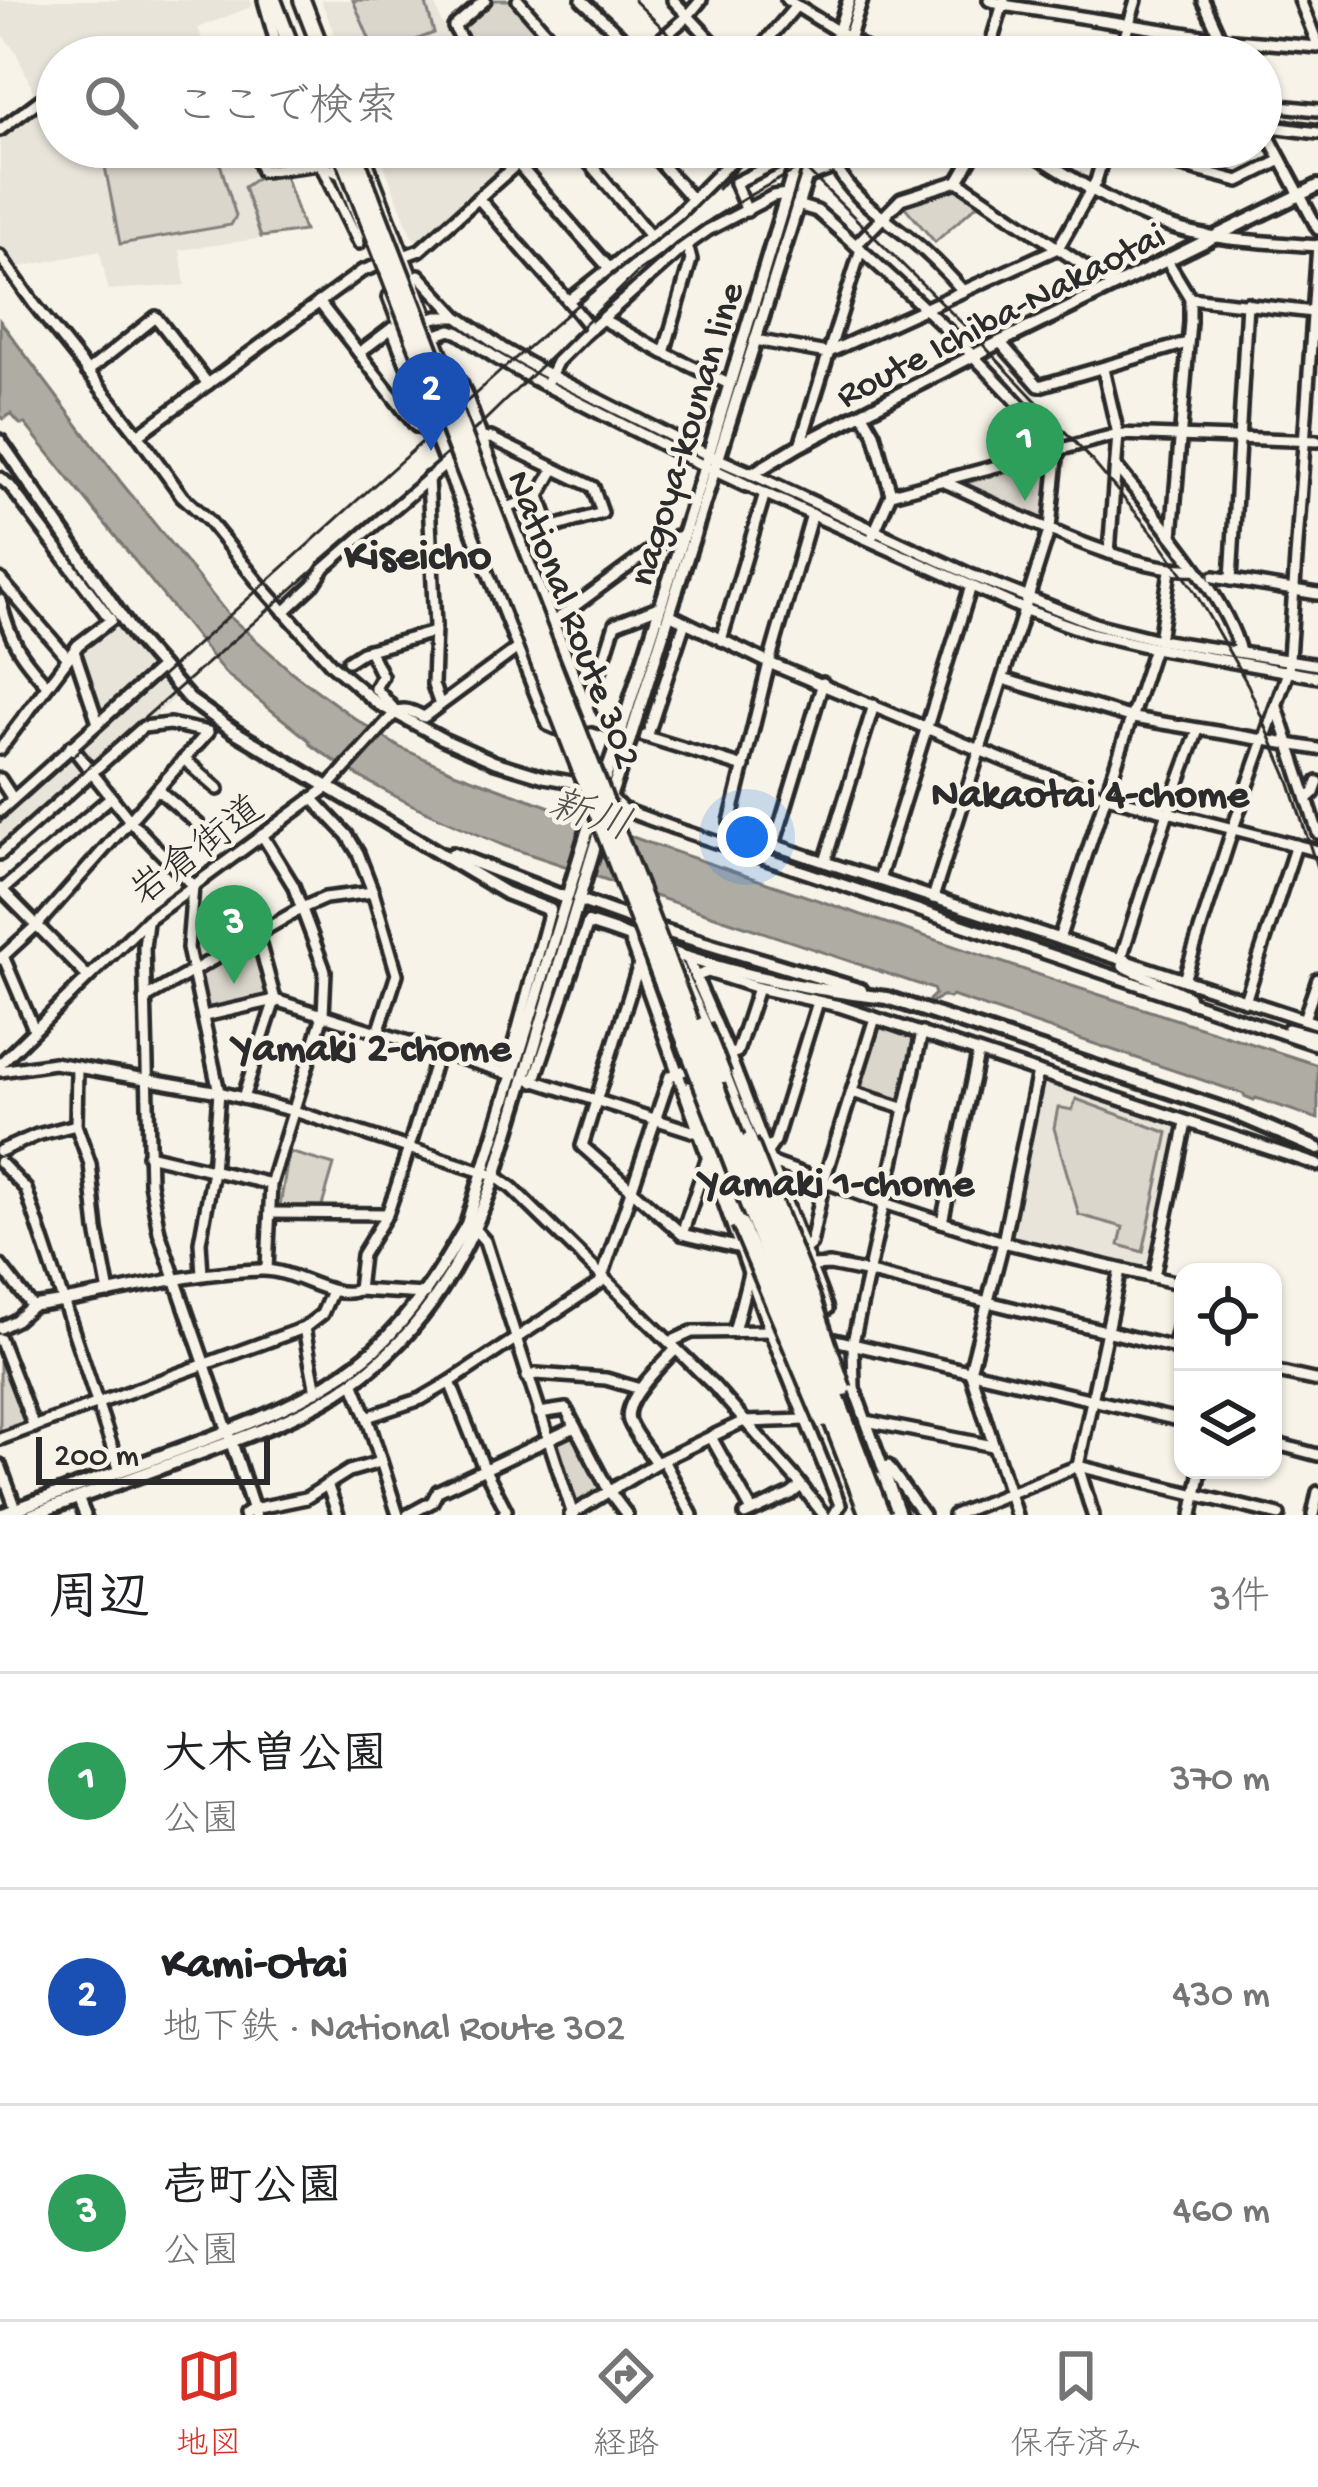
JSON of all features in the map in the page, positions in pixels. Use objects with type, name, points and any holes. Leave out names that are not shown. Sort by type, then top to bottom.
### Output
[{"type":"highway","points":[[274,0],[290,36]]},
{"type":"highway","points":[[299,0],[313,36]]},
{"type":"highway","name":"National Route 302","points":[[342,168],[398,329],[409,346],[431,415],[592,815],[595,839],[680,1040],[694,1087]]},
{"type":"highway","points":[[344,168],[865,1515]]},
{"type":"highway","points":[[364,168],[885,1515]]},
{"type":"highway","name":"National Route 302","points":[[365,168],[662,930],[680,959],[818,1336],[877,1467],[885,1515]]},
{"type":"highway","points":[[721,1076],[756,1140],[885,1515]]},
{"type":"highway","points":[[694,1087],[740,1224],[865,1515]]},
{"type":"highway","points":[[694,1087],[865,1515]]},
{"type":"main road","points":[[844,34],[849,0]]},
{"type":"main road","points":[[844,34],[861,0]]},
{"type":"main road","name":"nagoya-kounan line","points":[[665,610],[681,537],[711,463],[729,384],[796,168]]},
{"type":"main road","name":"nagoya-kounan line","points":[[1,1515],[294,1415],[353,1382],[405,1336],[457,1266],[476,1231],[574,896],[809,168]]},
{"type":"main road","name":"Route Ichiba-Nakaotai","points":[[749,480],[800,445],[1318,186]]},
{"type":"main road","points":[[0,441],[6,458],[136,638],[189,699],[234,731],[332,783],[506,892],[550,910]]},
{"type":"main road","points":[[711,463],[749,480]]},
{"type":"main road","name":"nagoya-kounan line","points":[[592,815],[627,731]]},
{"type":"main road","points":[[427,844],[574,896],[631,924],[680,959],[802,987],[887,998]]},
{"type":"main road","points":[[588,923],[631,924]]},
{"type":"main road","points":[[662,930],[887,998],[1228,1111],[1318,1149]]},
{"type":"main road","name":"nagoya-kounan line","points":[[32,1515],[230,1436],[316,1392],[374,1350],[447,1261],[490,1173]]},
{"type":"main road","points":[[230,1436],[250,1513]]},
{"type":"street","points":[[274,0],[278,36]]},
{"type":"street","points":[[459,36],[454,27],[485,0]]},
{"type":"street","points":[[518,0],[549,36]]},
{"type":"street","points":[[582,0],[621,36]]},
{"type":"street","points":[[673,0],[707,36]]},
{"type":"street","points":[[666,36],[701,0]]},
{"type":"street","points":[[989,0],[1204,36]]},
{"type":"street","points":[[1067,14],[1071,0]]},
{"type":"street","points":[[1125,36],[1136,0]]},
{"type":"street","points":[[1203,0],[1220,36]]},
{"type":"street","points":[[768,36],[792,3],[847,36]]},
{"type":"street","points":[[994,36],[1004,3]]},
{"type":"street","points":[[1282,43],[1318,46],[1302,5],[1318,7]]},
{"type":"street","points":[[0,130],[36,103]]},
{"type":"street","points":[[1282,106],[1318,110]]},
{"type":"street","points":[[1282,128],[1318,134]]},
{"type":"street","points":[[1282,162],[1318,229]]},
{"type":"street","points":[[321,168],[359,243]]},
{"type":"street","points":[[327,168],[344,176]]},
{"type":"street","points":[[138,435],[362,272],[420,250],[513,168]]},
{"type":"street","points":[[521,168],[608,268]]},
{"type":"street","points":[[593,168],[650,236]]},
{"type":"street","points":[[665,168],[692,199]]},
{"type":"street","points":[[568,302],[724,168]]},
{"type":"street","points":[[747,211],[735,183],[764,168]]},
{"type":"street","points":[[806,178],[831,168]]},
{"type":"street","points":[[837,168],[880,217],[963,291]]},
{"type":"street","points":[[800,445],[858,247],[880,217],[901,199],[958,181],[966,168]]},
{"type":"street","points":[[1056,168],[1151,220],[1214,237],[1318,245],[1288,666],[1184,980]]},
{"type":"street","points":[[755,340],[827,352],[1058,248],[1099,168]]},
{"type":"street","points":[[1189,168],[1239,181],[1265,168]]},
{"type":"street","points":[[958,181],[1114,286]]},
{"type":"street","points":[[548,380],[557,362],[687,245],[772,196],[788,194]]},
{"type":"street","points":[[478,198],[591,329]]},
{"type":"street","points":[[797,205],[818,211],[925,309],[1013,395],[1058,448],[1050,528],[934,898]]},
{"type":"street","points":[[664,353],[691,260],[687,245]]},
{"type":"street","points":[[0,256],[182,496],[332,665],[393,715],[495,762],[581,788]]},
{"type":"street","points":[[1168,262],[1190,298],[1172,536]]},
{"type":"street","points":[[419,275],[458,317],[548,380]]},
{"type":"street","points":[[1190,298],[1313,312]]},
{"type":"street","points":[[319,302],[421,430],[431,415]]},
{"type":"street","points":[[1231,580],[1247,303]]},
{"type":"street","points":[[87,372],[156,317],[208,384]]},
{"type":"street","points":[[358,353],[398,329],[437,317],[458,317]]},
{"type":"street","points":[[602,319],[729,384]]},
{"type":"street","points":[[398,329],[413,380],[431,415],[550,728],[592,720],[744,767]]},
{"type":"street","points":[[409,346],[459,332],[499,360],[711,463]]},
{"type":"street","points":[[1000,342],[1039,386],[1187,344]]},
{"type":"street","points":[[445,368],[461,383],[592,720]]},
{"type":"street","points":[[1103,369],[1118,434],[1109,553]]},
{"type":"street","points":[[393,396],[413,380]]},
{"type":"street","points":[[863,413],[891,494],[873,535]]},
{"type":"street","points":[[891,494],[1118,434],[1318,441]]},
{"type":"street","points":[[481,439],[491,438],[593,487],[602,513],[551,528],[539,496]]},
{"type":"street","points":[[284,612],[325,567],[446,464]]},
{"type":"street","points":[[1116,466],[1195,569],[1240,652]]},
{"type":"street","points":[[507,508],[539,496],[554,469]]},
{"type":"street","points":[[0,478],[111,620],[70,654],[0,749]]},
{"type":"street","points":[[428,478],[434,685],[440,705]]},
{"type":"street","points":[[749,480],[765,493],[873,535],[971,586],[1025,604]]},
{"type":"street","points":[[749,480],[1090,633],[1288,666],[1318,664]]},
{"type":"street","points":[[940,481],[1109,553],[1170,571],[1195,569]]},
{"type":"street","points":[[721,640],[765,493]]},
{"type":"street","points":[[1300,496],[1318,497]]},
{"type":"street","points":[[812,514],[769,663],[731,828],[1318,1024]]},
{"type":"street","points":[[393,715],[408,710],[424,717],[663,542],[681,537]]},
{"type":"street","points":[[1060,939],[1156,644],[1170,571]]},
{"type":"street","points":[[1214,577],[1318,594]]},
{"type":"street","points":[[0,579],[70,654],[98,723]]},
{"type":"street","points":[[879,880],[971,586]]},
{"type":"street","points":[[0,600],[19,654],[46,685]]},
{"type":"street","points":[[587,705],[615,624],[665,610],[769,663],[1006,761],[1106,796],[1318,851]]},
{"type":"street","points":[[647,737],[685,622]]},
{"type":"street","points":[[348,661],[369,650],[434,632]]},
{"type":"street","points":[[1156,644],[1240,652],[1318,676]]},
{"type":"street","points":[[369,650],[382,676],[375,688],[393,715]]},
{"type":"street","points":[[0,811],[160,668]]},
{"type":"street","points":[[1003,679],[1133,718],[1318,749]]},
{"type":"street","points":[[774,845],[823,683]]},
{"type":"street","points":[[824,862],[874,705]]},
{"type":"street","points":[[1277,707],[1318,833]]},
{"type":"street","name":"岩倉街道","points":[[0,1068],[147,920],[332,783],[393,715]]},
{"type":"street","points":[[0,854],[143,727],[170,724],[208,732],[38,924],[2,957],[34,1029]]},
{"type":"street","points":[[1190,1003],[1188,996],[1123,967],[1168,812],[1198,730]]},
{"type":"street","points":[[71,746],[130,822],[193,886],[188,948],[219,1092],[213,1171],[200,1242],[202,1274]]},
{"type":"street","points":[[184,760],[218,789]]},
{"type":"street","points":[[0,779],[13,799]]},
{"type":"street","points":[[1307,800],[1318,782]]},
{"type":"street","points":[[158,790],[199,825]]},
{"type":"street","points":[[610,796],[622,809],[656,822],[1229,1016],[1318,1041]]},
{"type":"street","points":[[88,977],[1,889],[111,797]]},
{"type":"street","points":[[312,798],[347,835],[373,892],[397,974],[378,1033]]},
{"type":"street","points":[[262,836],[293,884],[325,971],[322,1016],[271,1184],[267,1269]]},
{"type":"street","points":[[1245,1001],[1296,845]]},
{"type":"street","points":[[146,998],[302,908],[325,898],[373,892]]},
{"type":"street","points":[[520,1077],[550,910]]},
{"type":"street","points":[[147,920],[150,1183],[159,1232],[230,1436]]},
{"type":"street","points":[[520,1077],[588,923]]},
{"type":"street","points":[[631,924],[639,964],[706,1159],[840,1505],[834,1515]]},
{"type":"street","points":[[243,1098],[274,1000],[257,934]]},
{"type":"street","points":[[680,959],[697,976],[729,1054],[756,1140],[769,1158],[827,1309]]},
{"type":"street","points":[[639,964],[582,1146],[682,1234],[740,1248]]},
{"type":"street","points":[[697,976],[713,969],[758,988],[875,1018],[1318,1166]]},
{"type":"street","points":[[1304,1019],[1318,979]]},
{"type":"street","points":[[367,1417],[421,1399],[603,1279],[670,1076],[737,1052],[758,988]]},
{"type":"street","points":[[204,1016],[274,1000],[700,1134]]},
{"type":"street","points":[[769,1158],[818,1002]]},
{"type":"street","points":[[805,1249],[812,1244],[824,1180],[875,1018]]},
{"type":"street","points":[[901,1515],[889,1482],[877,1467],[854,1388],[853,1342],[922,1033]]},
{"type":"street","points":[[358,1290],[362,1255],[387,1214],[438,1054]]},
{"type":"street","points":[[942,1222],[978,1054]]},
{"type":"street","points":[[0,1068],[53,1063],[219,1092],[490,1173],[512,1188],[746,1420],[824,1515]]},
{"type":"street","points":[[77,1066],[76,1125],[89,1164],[110,1293]]},
{"type":"street","points":[[1016,1515],[970,1371],[1038,1072]]},
{"type":"street","points":[[852,1092],[906,1109]]},
{"type":"street","points":[[1154,1276],[1186,1123]]},
{"type":"street","points":[[0,1151],[76,1125]]},
{"type":"street","points":[[756,1140],[777,1136]]},
{"type":"street","points":[[148,1155],[271,1184]]},
{"type":"street","points":[[769,1158],[1003,1242],[1174,1282]]},
{"type":"street","points":[[682,1234],[706,1159]]},
{"type":"street","points":[[0,1162],[26,1189],[120,1471]]},
{"type":"street","points":[[271,1213],[387,1214]]},
{"type":"street","points":[[476,1231],[485,1241],[572,1514],[659,1462],[746,1420],[806,1420]]},
{"type":"street","points":[[0,1264],[32,1306]]},
{"type":"street","points":[[812,1266],[870,1273],[1174,1348]]},
{"type":"street","points":[[0,1328],[32,1306],[202,1274],[267,1269],[350,1294],[358,1290],[424,1294]]},
{"type":"street","points":[[1093,1515],[1078,1466],[1120,1270]]},
{"type":"street","points":[[751,1277],[779,1305]]},
{"type":"street","points":[[734,1332],[751,1277]]},
{"type":"street","points":[[0,1439],[304,1328],[322,1314],[332,1291]]},
{"type":"street","points":[[304,1328],[316,1392]]},
{"type":"street","points":[[692,1515],[629,1421],[628,1412],[673,1346],[692,1333],[790,1332],[853,1342],[1174,1419]]},
{"type":"street","points":[[0,1339],[34,1427]]},
{"type":"street","points":[[1282,1373],[1318,1381]]},
{"type":"street","points":[[527,1376],[606,1379],[640,1389]]},
{"type":"street","points":[[353,1382],[398,1515]]},
{"type":"street","points":[[450,1382],[506,1510],[503,1515]]},
{"type":"street","points":[[806,1420],[819,1404]]},
{"type":"street","points":[[539,1413],[566,1409],[609,1492],[627,1515]]},
{"type":"street","points":[[866,1420],[993,1446]]},
{"type":"street","points":[[408,1515],[432,1502],[439,1491],[575,1427]]},
{"type":"street","points":[[710,1437],[748,1513],[801,1486]]},
{"type":"street","points":[[1282,1445],[1318,1455]]},
{"type":"street","points":[[250,1513],[306,1498],[349,1471],[380,1462]]},
{"type":"street","points":[[0,1465],[16,1509]]},
{"type":"street","points":[[954,1515],[1078,1466],[1279,1515]]},
{"type":"street","points":[[877,1467],[923,1515]]},
{"type":"street","points":[[1192,1515],[1199,1479]]},
{"type":"street","points":[[327,1484],[338,1515]]},
{"type":"street","points":[[1312,1515],[1318,1492]]},
{"type":"street","points":[[78,1498],[85,1515]]},
{"type":"shaded area","points":[[0,0],[250,0],[253,6],[198,28],[201,36],[36,36],[36,97],[16,52],[0,32]]},
{"type":"shaded area","points":[[321,0],[434,0],[451,36],[335,36]]},
{"type":"shaded area","points":[[353,0],[425,0],[434,33],[368,36]]},
{"type":"shaded area","points":[[488,0],[510,0],[542,36],[462,36],[459,25]]},
{"type":"shaded area","points":[[36,108],[36,168],[254,168],[256,175],[284,174],[305,232],[180,250],[185,285],[108,290],[100,251],[15,268],[0,247],[0,135]]},
{"type":"shaded area","points":[[105,168],[221,168],[236,216],[231,225],[120,244]]},
{"type":"shaded area","points":[[385,168],[501,168],[420,243],[412,237]]},
{"type":"shaded area","points":[[285,176],[304,231],[261,237],[244,187],[256,179]]},
{"type":"shaded area","points":[[957,185],[980,202],[935,242],[903,205]]},
{"type":"shaded area","points":[[0,321],[229,616],[293,673],[399,747],[454,772],[649,843],[1318,1065],[1318,1119],[952,996],[930,1003],[933,989],[505,846],[355,774],[309,743],[225,673],[25,424],[11,414],[3,419]]},
{"type":"shaded area","points":[[1049,461],[1044,519],[962,484]]},
{"type":"shaded area","points":[[120,627],[152,671],[100,716],[77,654],[107,628],[111,632]]},
{"type":"shaded area","points":[[157,675],[178,695],[97,767],[77,747]]},
{"type":"shaded area","points":[[72,752],[89,773],[0,849],[0,818]]},
{"type":"shaded area","points":[[255,945],[269,994],[207,1011],[199,975]]},
{"type":"shaded area","points":[[877,1026],[916,1040],[902,1102],[859,1088]]},
{"type":"shaded area","points":[[1044,1079],[1178,1126],[1145,1270],[1007,1235]]},
{"type":"shaded area","points":[[1076,1099],[1168,1133],[1143,1252],[1119,1245],[1123,1227],[1079,1215],[1054,1128],[1058,1107],[1072,1110]]},
{"type":"shaded area","points":[[289,1152],[334,1165],[322,1206],[280,1206]]},
{"type":"shaded area","points":[[0,1350],[27,1422],[0,1434]]},
{"type":"shaded area","points":[[573,1431],[603,1488],[575,1504],[554,1441]]},
{"type":"railway","points":[[634,0],[671,36]]},
{"type":"railway","points":[[1282,119],[1318,123]]},
{"type":"railway","points":[[718,189],[737,168]]},
{"type":"railway","points":[[0,844],[480,425],[637,273],[713,218],[800,168]]},
{"type":"railway","points":[[804,168],[969,330],[1088,456],[1157,538],[1192,587],[1248,685],[1289,781],[1318,871]]},
{"type":"railway","points":[[0,822],[621,267]]},
{"type":"place","name":"Kami-Otai","points":[[431,451]]},
{"type":"place","name":"大木曽公園","points":[[1025,501]]},
{"type":"place","name":"壱町公園","points":[[234,984]]},
{"type":"district","name":"Kiseicho","points":[[418,551]]},
{"type":"district","name":"Nakaotai 4-chome","points":[[1090,790]]},
{"type":"district","name":"Yamaki 2-chome","points":[[372,1044]]},
{"type":"district","name":"Yamaki 1-chome","points":[[837,1179]]},
{"type":"water label","name":"新川","points":[[591,812]]}]
